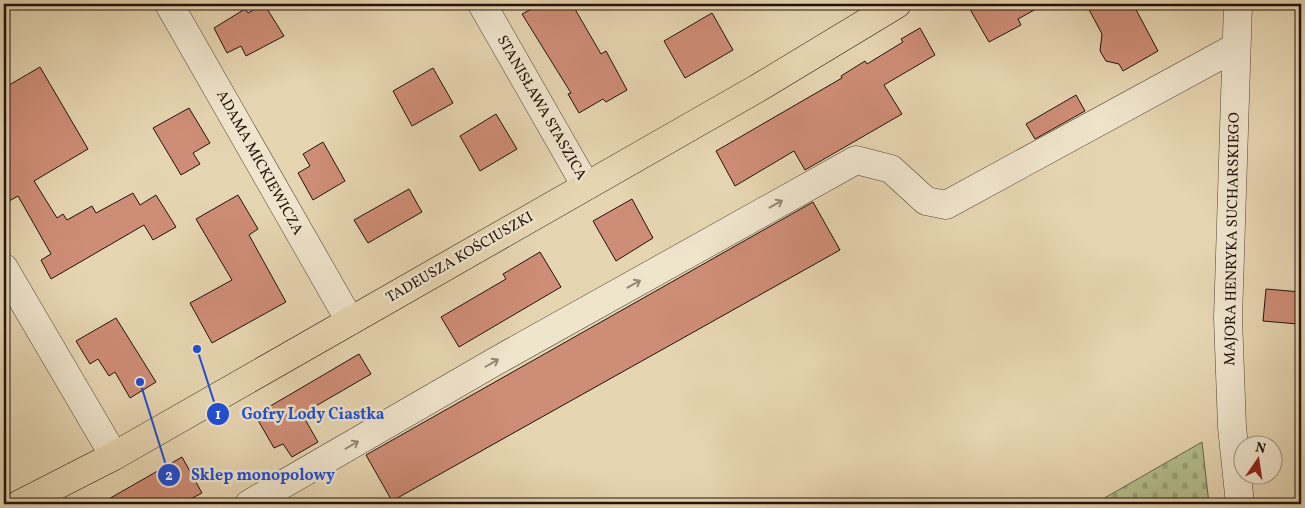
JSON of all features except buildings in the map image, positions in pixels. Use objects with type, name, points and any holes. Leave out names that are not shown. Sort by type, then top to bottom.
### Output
[{"type":"main road","name":"TADEUSZA KOŚCIUSZKI","points":[[20,504],[114,456],[758,88],[896,4]]},
{"type":"street","name":"ADAMA MICKIEWICZA","points":[[170,4],[350,321]]},
{"type":"street","name":"STANISŁAWA STASZICA","points":[[482,4],[586,186]]},
{"type":"street","name":"MAJORA HENRYKA SUCHARSKIEGO","points":[[1238,4],[1228,318],[1232,427],[1240,504]]},
{"type":"street","points":[[249,504],[496,361],[856,160],[891,169],[926,202],[946,205],[1236,47]]},
{"type":"street","points":[[4,268],[114,456]]},
{"type":"green space","points":[[1202,442],[1209,504],[1094,504]]},
{"type":"place","name":"Gofry Lody Ciastka","points":[[197,349]]},
{"type":"place","name":"Sklep monopolowy","points":[[140,382]]}]
